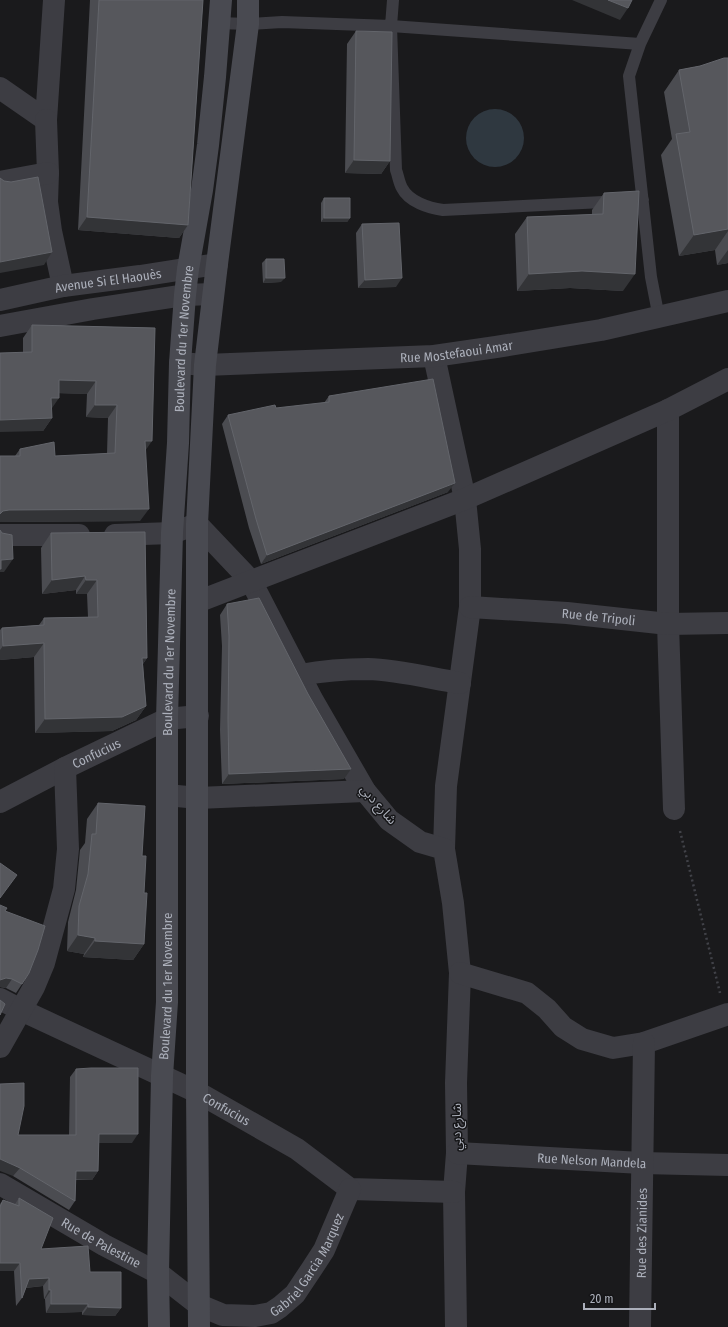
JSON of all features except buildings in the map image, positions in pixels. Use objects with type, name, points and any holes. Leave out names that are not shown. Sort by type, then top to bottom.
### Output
[{"type":"main road","name":"Boulevard du 1er Novembre","points":[[159,1327],[158,1273],[162,1076],[167,1002],[167,719],[172,533],[178,443],[180,363],[185,295],[205,168],[215,77],[221,0]]},
{"type":"main road","name":"Boulevard du 1er Novembre","points":[[199,1327],[196,1092],[198,798],[197,524],[205,365],[248,24],[248,0]]},
{"type":"street","points":[[54,0],[46,120],[48,173],[47,202],[51,231],[63,286]]},
{"type":"street","points":[[0,88],[46,120]]},
{"type":"street","points":[[0,182],[48,173]]},
{"type":"street","name":"Avenue Si El Haouès","points":[[0,300],[63,286],[217,264]]},
{"type":"street","name":"Avenue Si El Haouès","points":[[0,326],[93,309],[185,295],[213,294]]},
{"type":"street","name":"Rue Mostefaoui Amar","points":[[180,363],[205,365],[434,356],[601,330],[659,318],[728,301]]},
{"type":"street","points":[[434,356],[465,499],[470,549],[470,607],[446,786],[444,849]]},
{"type":"street","points":[[197,602],[465,499],[668,410],[728,379]]},
{"type":"street","points":[[668,410],[668,624],[674,809]]},
{"type":"street","points":[[0,535],[172,533],[197,524]]},
{"type":"street","name":"شارع دبي","points":[[197,524],[251,581],[300,675],[365,791],[390,820],[420,842],[444,849],[453,902],[460,973],[456,1082],[457,1153],[454,1192],[456,1327]]},
{"type":"street","name":"Rue de Tripoli","points":[[470,607],[567,613],[668,624],[728,623]]},
{"type":"street","points":[[300,675],[333,670],[368,670],[407,674],[460,683]]},
{"type":"street","name":"Confucius","points":[[0,802],[65,768],[167,719],[198,716]]},
{"type":"street","points":[[0,1047],[34,987],[44,963],[64,889],[68,849],[65,768]]},
{"type":"street","points":[[167,796],[198,798],[365,791]]},
{"type":"street","points":[[460,973],[527,993],[547,1009],[563,1027],[582,1040],[613,1048],[644,1043],[727,1015]]},
{"type":"street","name":"Confucius","points":[[0,999],[196,1092],[296,1149],[350,1189]]},
{"type":"street","name":"Rue des Zianides","points":[[640,1327],[644,1043]]},
{"type":"street","name":"Rue Nelson Mandela","points":[[457,1153],[642,1163],[728,1165]]},
{"type":"street","name":"Rue de Palestine","points":[[0,1184],[104,1245],[158,1273],[199,1305]]},
{"type":"street","points":[[350,1189],[454,1192]]},
{"type":"street","name":"Gabriel Garcia Marquez","points":[[199,1305],[223,1315],[255,1316],[271,1313],[280,1307],[295,1294],[324,1250],[350,1189]]},
{"type":"lane","points":[[393,0],[391,26],[396,170],[402,188],[409,196],[420,204],[443,210],[642,200]]},
{"type":"lane","points":[[659,318],[651,277],[628,76],[640,44],[661,0]]},
{"type":"lane","points":[[219,23],[248,24],[282,22],[391,26],[640,44]]},
{"type":"path","points":[[674,809],[727,1015]]},
{"type":"shaded area","points":[[495,109],[506,111],[516,117],[522,127],[524,138],[522,149],[516,159],[506,165],[495,167],[484,165],[474,159],[468,149],[466,138],[468,127],[474,117],[484,111]]}]
